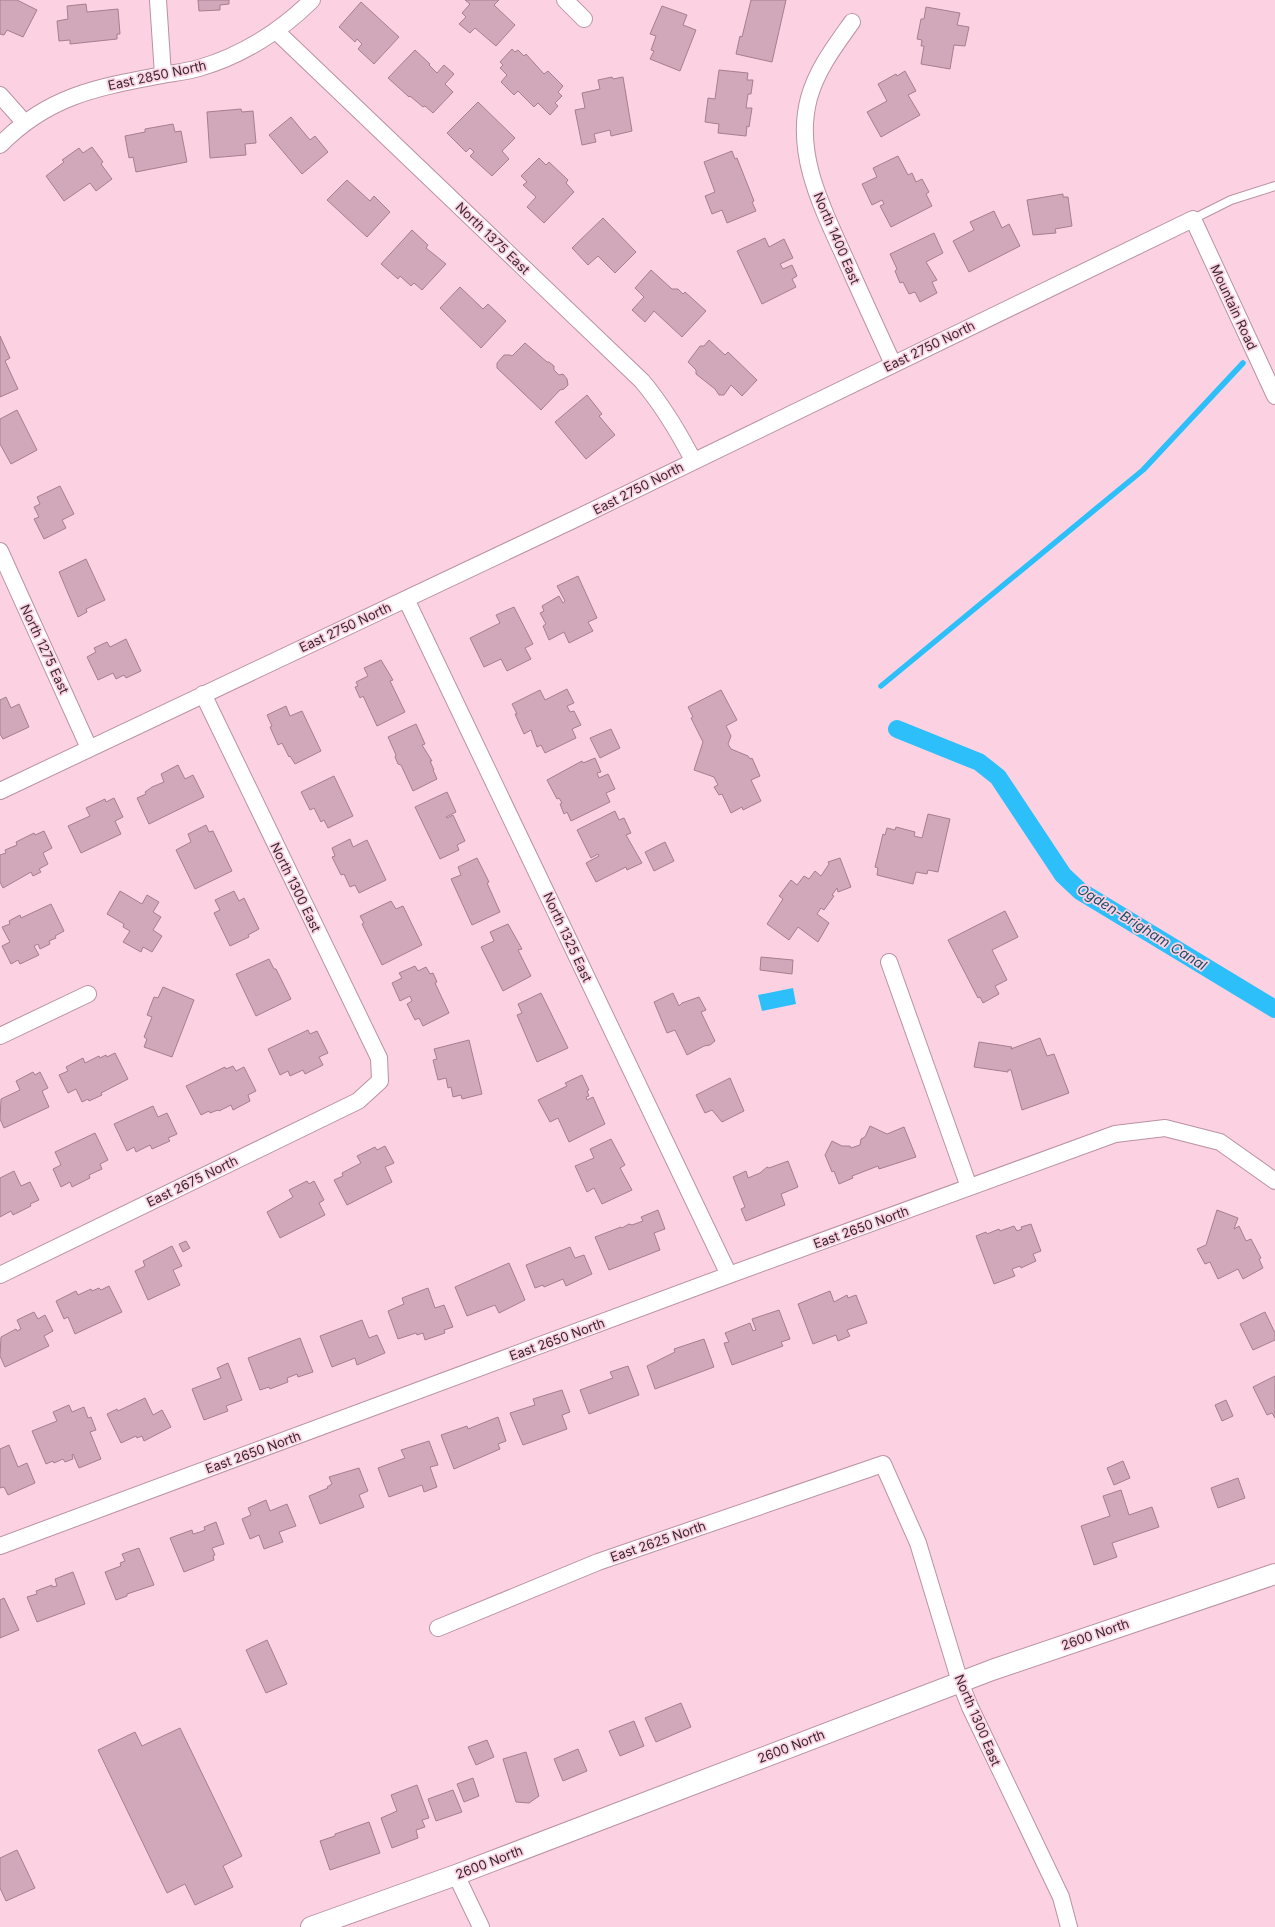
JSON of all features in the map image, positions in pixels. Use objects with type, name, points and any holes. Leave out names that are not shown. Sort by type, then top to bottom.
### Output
[{"type":"street","points":[[158,0],[163,75]]},
{"type":"street","name":"East 2850 North","points":[[0,145],[24,122],[49,106],[74,95],[103,86],[198,68],[224,60],[276,30],[295,17],[312,0]]},
{"type":"street","points":[[565,0],[584,19]]},
{"type":"street","name":"North 1400 East","points":[[852,22],[822,65],[809,99],[805,128],[809,164],[818,199],[893,364]]},
{"type":"street","name":"North 1375 East","points":[[276,30],[642,381],[660,402],[693,460]]},
{"type":"street","points":[[0,95],[24,122]]},
{"type":"street","name":"East 2750 North","points":[[0,791],[573,520],[693,460],[1193,219]]},
{"type":"street","name":"Mountain Road","points":[[1193,219],[1275,396]]},
{"type":"street","name":"North 1275 East","points":[[0,551],[90,748]]},
{"type":"street","name":"North 1325 East","points":[[406,598],[729,1275]]},
{"type":"street","name":"North 1300 East","points":[[203,694],[379,1058],[380,1081]]},
{"type":"street","points":[[889,962],[969,1188]]},
{"type":"street","points":[[0,1036],[88,994]]},
{"type":"street","name":"East 2675 North","points":[[0,1275],[358,1101],[380,1081]]},
{"type":"street","name":"East 2650 North","points":[[0,1546],[729,1275],[1115,1134],[1165,1128],[1220,1142],[1275,1181]]},
{"type":"street","name":"North 1300 East","points":[[883,1464],[918,1543],[960,1682],[970,1707],[1061,1897],[1069,1927]]},
{"type":"street","name":"East 2625 North","points":[[438,1628],[598,1562],[883,1464]]},
{"type":"street","name":"2600 North","points":[[311,1927],[456,1875],[960,1682],[1275,1574]]},
{"type":"street","points":[[456,1875],[481,1927]]},
{"type":"lane","name":"East 2750 North","points":[[1193,219],[1231,200],[1275,186]]},
{"type":"water","points":[[793,988],[796,1004],[762,1011],[758,995]]},
{"type":"building","points":[[0,0],[17,0],[37,10],[23,37],[7,30],[4,35],[0,34]]},
{"type":"building","points":[[198,0],[229,0],[229,4],[220,5],[220,10],[199,11]]},
{"type":"building","points":[[465,0],[499,0],[494,5],[515,25],[496,46],[475,28],[470,33],[459,24],[466,17],[462,13],[470,4]]},
{"type":"building","points":[[751,0],[786,0],[772,62],[736,54],[740,36],[742,37]]},
{"type":"building","points":[[361,2],[399,37],[374,64],[358,49],[362,44],[357,39],[355,42],[339,27]]},
{"type":"building","points":[[86,4],[87,12],[118,9],[120,34],[117,34],[117,39],[70,44],[70,40],[59,41],[57,21],[68,19],[67,6]]},
{"type":"building","points":[[662,6],[687,15],[683,25],[696,30],[680,71],[650,59],[654,51],[651,50],[656,36],[650,34]]},
{"type":"building","points":[[926,7],[960,13],[957,25],[969,27],[965,46],[954,45],[950,69],[921,64],[924,46],[921,46],[922,40],[917,39],[921,19],[924,19]]},
{"type":"building","points":[[512,49],[515,52],[518,50],[524,56],[526,54],[544,74],[548,71],[563,86],[558,92],[562,96],[555,103],[558,106],[550,115],[538,103],[534,107],[518,91],[514,95],[501,82],[507,75],[500,68],[503,65],[500,62]]},
{"type":"building","points":[[415,50],[437,73],[444,65],[454,74],[445,84],[453,92],[433,113],[410,96],[409,97],[388,78]]},
{"type":"building","points":[[719,70],[748,73],[747,80],[753,80],[751,94],[748,94],[746,108],[752,108],[746,136],[718,133],[719,124],[705,122],[708,98],[715,99]]},
{"type":"building","points":[[905,71],[916,91],[908,95],[920,115],[881,137],[867,112],[887,101],[878,84],[896,74],[897,76]]},
{"type":"building","points":[[612,77],[613,79],[623,77],[632,131],[611,136],[610,130],[594,134],[596,142],[582,145],[575,110],[585,108],[582,93],[600,89],[598,80]]},
{"type":"building","points":[[478,102],[515,138],[502,151],[509,159],[492,176],[470,156],[474,152],[470,148],[466,152],[447,133]]},
{"type":"building","points":[[241,109],[242,112],[253,111],[256,143],[245,144],[246,155],[210,158],[207,112]]},
{"type":"building","points":[[291,117],[310,140],[315,136],[328,152],[302,174],[269,135]]},
{"type":"building","points":[[173,124],[175,132],[181,131],[187,162],[136,172],[133,157],[129,158],[125,136],[145,132],[145,129]]},
{"type":"building","points":[[92,147],[103,162],[101,164],[112,179],[96,191],[90,183],[64,201],[46,176],[64,162],[62,160],[79,148],[83,153]]},
{"type":"building","points":[[732,151],[735,159],[737,158],[754,201],[752,202],[756,211],[727,223],[722,210],[712,214],[705,196],[715,192],[704,162]]},
{"type":"building","points":[[898,156],[908,175],[912,173],[916,182],[922,179],[929,192],[926,194],[932,206],[891,227],[880,206],[884,204],[882,200],[872,205],[862,184],[877,177],[873,168]]},
{"type":"building","points":[[539,158],[546,165],[549,162],[568,180],[566,183],[574,192],[544,223],[527,207],[536,197],[523,185],[527,182],[521,176]]},
{"type":"building","points":[[347,180],[370,201],[374,196],[390,212],[367,237],[327,200]]},
{"type":"building","points":[[1063,194],[1063,197],[1068,197],[1072,226],[1055,229],[1056,233],[1033,235],[1027,200]]},
{"type":"building","points":[[994,211],[1002,228],[1009,224],[1020,246],[969,272],[953,241],[974,230],[970,222]]},
{"type":"building","points":[[603,218],[636,252],[615,273],[598,256],[588,265],[572,248]]},
{"type":"building","points":[[412,230],[428,245],[426,248],[446,264],[422,290],[414,283],[411,286],[400,276],[398,279],[381,264]]},
{"type":"building","points":[[934,233],[943,253],[926,262],[937,280],[932,282],[937,293],[920,302],[915,292],[909,294],[903,282],[900,283],[895,271],[897,269],[890,254]]},
{"type":"building","points":[[765,238],[769,247],[784,239],[793,258],[780,264],[783,269],[792,265],[797,276],[792,279],[796,287],[762,304],[737,251]]},
{"type":"building","points":[[651,270],[672,289],[678,289],[683,294],[685,292],[706,311],[682,337],[654,311],[645,322],[632,310],[644,297],[635,288]]},
{"type":"building","points":[[460,287],[483,309],[488,304],[506,321],[481,348],[440,308]]},
{"type":"building","points":[[0,336],[10,358],[5,361],[18,389],[0,397]]},
{"type":"building","points":[[709,340],[725,355],[728,352],[757,380],[742,396],[731,385],[724,395],[719,395],[715,389],[696,374],[696,370],[688,362],[700,346],[704,346]]},
{"type":"building","points":[[525,343],[547,362],[554,366],[554,370],[559,375],[563,374],[567,379],[568,385],[564,389],[560,390],[541,410],[497,368],[497,363],[504,355],[512,356]]},
{"type":"building","points":[[587,395],[602,414],[599,416],[615,435],[586,459],[555,422]]},
{"type":"building","points":[[17,410],[37,450],[11,464],[0,444],[0,419]]},
{"type":"building","points":[[60,486],[74,514],[62,520],[66,528],[44,539],[34,519],[39,517],[34,507],[40,504],[37,497]]},
{"type":"building","points":[[86,559],[105,600],[86,609],[87,612],[78,617],[59,572]]},
{"type":"building","points":[[578,576],[597,618],[588,622],[593,631],[569,643],[564,632],[549,640],[543,626],[546,624],[540,613],[544,611],[542,606],[559,596],[563,603],[565,601],[557,586]]},
{"type":"building","points":[[514,607],[533,644],[525,648],[531,659],[507,671],[501,659],[484,667],[470,638],[500,623],[496,615]]},
{"type":"building","points":[[126,639],[141,671],[126,678],[124,675],[116,679],[113,673],[98,680],[87,657],[96,652],[94,648],[107,642],[110,647]]},
{"type":"building","points":[[381,660],[393,680],[390,681],[405,712],[377,726],[363,696],[360,698],[355,687],[358,686],[356,682],[368,676],[364,668]]},
{"type":"building","points":[[567,689],[574,703],[567,706],[570,712],[574,711],[581,725],[572,729],[576,738],[545,753],[541,745],[537,747],[531,730],[524,734],[512,704],[540,690],[545,700]]},
{"type":"building","points":[[721,690],[737,720],[726,726],[731,736],[728,744],[731,749],[748,756],[750,759],[752,758],[760,776],[751,780],[761,801],[743,810],[742,807],[731,813],[722,794],[719,795],[714,787],[718,785],[714,777],[694,770],[703,742],[691,718],[693,717],[688,707]]},
{"type":"building","points":[[6,697],[11,708],[19,704],[29,727],[3,739],[0,734],[0,700]]},
{"type":"building","points":[[286,706],[290,716],[302,711],[321,751],[295,764],[290,756],[289,757],[282,743],[278,745],[270,727],[272,726],[267,715]]},
{"type":"building","points":[[416,724],[425,744],[422,745],[432,761],[430,761],[437,779],[413,791],[401,765],[398,764],[395,757],[396,755],[388,737]]},
{"type":"building","points":[[611,729],[620,748],[600,758],[590,738]]},
{"type":"building","points":[[595,758],[601,772],[597,773],[599,778],[608,774],[615,789],[606,793],[610,802],[571,821],[567,812],[564,814],[560,804],[562,803],[559,798],[557,799],[547,780],[582,761],[583,763]]},
{"type":"building","points":[[178,765],[185,779],[193,775],[204,797],[149,824],[137,798],[146,794],[145,792],[152,787],[164,782],[161,774]]},
{"type":"building","points":[[334,776],[353,816],[328,828],[324,820],[321,822],[314,808],[310,810],[301,792]]},
{"type":"building","points":[[447,792],[456,812],[446,817],[447,818],[453,815],[465,841],[457,845],[459,850],[440,859],[415,807]]},
{"type":"building","points":[[114,798],[123,817],[115,821],[121,834],[81,853],[68,826],[90,816],[86,808],[105,799],[106,802]]},
{"type":"building","points":[[615,811],[619,820],[624,818],[631,833],[626,835],[642,863],[627,870],[626,867],[596,882],[586,863],[599,856],[598,854],[591,858],[577,830]]},
{"type":"building","points":[[928,814],[950,819],[938,872],[928,870],[927,874],[916,872],[913,884],[877,875],[878,868],[875,867],[883,834],[885,835],[887,828],[895,830],[896,827],[915,832],[914,836],[922,838]]},
{"type":"building","points":[[206,825],[209,832],[213,831],[232,871],[195,889],[176,850],[191,842],[188,834]]},
{"type":"building","points":[[44,831],[52,848],[43,853],[48,864],[39,869],[41,872],[33,876],[31,872],[3,888],[0,882],[0,855],[6,853],[5,850],[17,845],[16,842],[34,833],[35,835]]},
{"type":"building","points":[[350,839],[353,847],[367,840],[386,880],[359,893],[355,885],[350,887],[344,874],[341,875],[332,857],[335,856],[332,848]]},
{"type":"building","points":[[665,842],[674,861],[654,871],[645,852]]},
{"type":"building","points":[[477,858],[489,882],[487,883],[500,912],[472,925],[451,879],[461,875],[458,867]]},
{"type":"building","points":[[840,858],[851,887],[838,892],[837,888],[832,895],[834,896],[824,910],[821,908],[817,914],[829,923],[818,942],[798,927],[789,940],[767,924],[783,899],[779,896],[791,880],[797,885],[804,876],[809,879],[815,871],[821,876],[829,864],[828,862]]},
{"type":"building","points":[[120,891],[142,904],[147,895],[159,902],[153,912],[161,917],[153,930],[162,936],[152,952],[143,947],[141,952],[123,942],[130,931],[123,927],[124,924],[107,914]]},
{"type":"building","points":[[234,891],[239,901],[244,898],[259,929],[248,935],[249,937],[230,946],[214,913],[220,910],[215,900]]},
{"type":"building","points":[[391,901],[396,909],[403,906],[422,945],[382,965],[362,924],[364,923],[360,916]]},
{"type":"building","points":[[51,904],[64,931],[55,936],[56,938],[49,941],[50,944],[40,949],[38,944],[34,946],[39,955],[20,964],[18,960],[11,964],[2,946],[10,942],[2,927],[10,924],[9,921],[20,915],[21,918]]},
{"type":"building","points":[[1005,911],[1018,937],[992,950],[1007,980],[995,986],[999,994],[983,1003],[980,997],[978,998],[948,940]]},
{"type":"building","points":[[508,924],[522,949],[518,950],[531,976],[503,991],[481,947],[494,941],[490,932]]},
{"type":"building","points":[[761,957],[793,960],[792,974],[760,970]]},
{"type":"building","points":[[269,959],[274,969],[276,969],[291,999],[256,1016],[236,974]]},
{"type":"building","points":[[415,966],[418,971],[426,967],[430,974],[433,973],[437,982],[435,983],[449,1013],[423,1026],[419,1018],[415,1020],[407,1004],[412,1001],[410,996],[400,1001],[392,983],[402,978],[399,973]]},
{"type":"building","points":[[163,987],[194,1000],[172,1057],[144,1047],[147,1039],[144,1037],[152,1017],[147,1015],[154,997],[158,998]]},
{"type":"building","points":[[541,993],[568,1048],[537,1062],[517,1015],[522,1013],[518,1004]]},
{"type":"building","points":[[673,993],[679,1006],[682,1003],[699,997],[706,1010],[701,1012],[715,1041],[710,1045],[704,1046],[687,1055],[675,1030],[667,1033],[654,1002]]},
{"type":"building","points":[[308,1030],[310,1034],[317,1031],[328,1053],[319,1057],[323,1065],[305,1074],[303,1070],[290,1076],[288,1071],[280,1075],[268,1049]]},
{"type":"building","points":[[1040,1038],[1047,1056],[1054,1054],[1069,1093],[1022,1110],[1011,1070],[1008,1070],[1008,1072],[974,1067],[979,1042],[1012,1047],[1011,1049]]},
{"type":"building","points":[[469,1040],[482,1094],[462,1099],[461,1095],[453,1097],[451,1087],[448,1088],[446,1078],[438,1080],[433,1060],[437,1059],[434,1049]]},
{"type":"building","points":[[115,1053],[128,1079],[89,1101],[88,1099],[82,1102],[76,1089],[68,1093],[59,1075],[68,1071],[66,1067],[83,1058],[85,1063],[99,1056],[100,1058],[106,1055],[107,1057]]},
{"type":"building","points":[[233,1066],[236,1071],[244,1067],[256,1091],[248,1095],[250,1101],[233,1110],[231,1105],[219,1111],[210,1113],[209,1111],[201,1115],[186,1086],[225,1067],[226,1069]]},
{"type":"building","points":[[33,1072],[35,1075],[40,1072],[48,1088],[42,1091],[49,1107],[4,1128],[0,1119],[1,1099],[20,1090],[16,1081]]},
{"type":"building","points":[[582,1075],[589,1090],[587,1091],[589,1096],[586,1097],[587,1100],[593,1097],[605,1124],[569,1142],[558,1118],[550,1122],[538,1100],[567,1086],[565,1083]]},
{"type":"building","points":[[730,1078],[744,1111],[722,1122],[712,1110],[705,1113],[696,1095]]},
{"type":"building","points":[[153,1106],[158,1117],[167,1113],[177,1134],[168,1138],[170,1141],[152,1149],[150,1145],[136,1152],[134,1147],[127,1151],[114,1124]]},
{"type":"building","points":[[870,1126],[887,1134],[904,1127],[916,1157],[879,1169],[878,1166],[852,1176],[853,1178],[839,1184],[825,1155],[832,1141],[842,1146],[850,1146],[851,1148],[860,1145],[861,1139],[865,1137]]},
{"type":"building","points":[[95,1133],[108,1160],[100,1164],[102,1169],[89,1175],[90,1178],[72,1187],[70,1182],[61,1187],[53,1169],[61,1165],[55,1152]]},
{"type":"building","points":[[611,1139],[625,1165],[620,1168],[632,1190],[602,1204],[594,1188],[587,1192],[575,1166],[594,1158],[590,1149]]},
{"type":"building","points":[[385,1146],[394,1163],[385,1167],[392,1182],[347,1205],[334,1180],[343,1176],[342,1173],[361,1163],[357,1156],[375,1147],[377,1150]]},
{"type":"building","points":[[788,1161],[798,1187],[781,1194],[785,1205],[746,1221],[741,1209],[745,1207],[733,1177],[746,1171],[748,1178],[760,1173],[767,1167],[769,1168]]},
{"type":"building","points":[[14,1171],[21,1186],[30,1182],[39,1200],[13,1215],[11,1211],[0,1217],[0,1178]]},
{"type":"building","points":[[307,1181],[309,1184],[314,1181],[324,1200],[319,1203],[325,1215],[280,1238],[267,1212],[293,1197],[289,1190]]},
{"type":"building","points":[[658,1210],[665,1229],[654,1233],[660,1250],[609,1270],[595,1237],[621,1227],[622,1228],[629,1224],[632,1225],[643,1221],[641,1217]]},
{"type":"building","points":[[1217,1210],[1238,1218],[1234,1229],[1239,1226],[1246,1241],[1251,1239],[1261,1258],[1259,1259],[1263,1268],[1243,1279],[1238,1269],[1218,1279],[1210,1262],[1205,1264],[1197,1249],[1206,1245]]},
{"type":"building","points":[[1031,1224],[1041,1251],[1033,1254],[1036,1261],[1021,1268],[1020,1266],[1012,1269],[1015,1276],[994,1284],[976,1236],[986,1232],[987,1234],[999,1229],[1000,1231],[1014,1226],[1017,1231],[1022,1229],[1021,1227]]},
{"type":"building","points":[[186,1241],[190,1248],[183,1252],[179,1244]]},
{"type":"building","points":[[172,1246],[182,1266],[173,1270],[180,1285],[148,1300],[135,1271],[145,1266],[143,1261]]},
{"type":"building","points":[[570,1247],[575,1258],[584,1255],[592,1274],[566,1286],[563,1279],[544,1287],[543,1285],[535,1288],[526,1265]]},
{"type":"building","points":[[509,1263],[525,1300],[499,1313],[495,1305],[467,1316],[455,1287]]},
{"type":"building","points":[[109,1286],[122,1312],[75,1334],[68,1317],[64,1319],[56,1301],[76,1291],[78,1295],[91,1289],[92,1291],[99,1288],[101,1290]]},
{"type":"building","points":[[428,1288],[435,1308],[444,1305],[453,1327],[444,1330],[445,1333],[425,1340],[423,1333],[417,1335],[416,1333],[398,1339],[388,1311],[404,1304],[402,1298]]},
{"type":"building","points":[[830,1291],[834,1302],[847,1295],[848,1298],[856,1295],[867,1323],[847,1330],[850,1336],[838,1341],[836,1335],[813,1344],[798,1304]]},
{"type":"building","points":[[779,1310],[790,1339],[781,1342],[783,1346],[732,1365],[724,1343],[729,1342],[725,1333],[750,1323],[753,1331],[756,1330],[752,1319]]},
{"type":"building","points":[[34,1312],[38,1319],[45,1315],[53,1331],[44,1336],[49,1346],[5,1367],[0,1356],[1,1337],[16,1329],[17,1331],[21,1329],[17,1320]]},
{"type":"building","points":[[1265,1312],[1275,1333],[1275,1340],[1253,1350],[1240,1324]]},
{"type":"building","points":[[362,1320],[369,1338],[377,1335],[385,1353],[357,1365],[355,1358],[332,1367],[320,1336]]},
{"type":"building","points":[[300,1338],[313,1372],[298,1377],[297,1374],[287,1378],[288,1382],[270,1389],[269,1387],[260,1390],[248,1358]]},
{"type":"building","points":[[704,1339],[714,1367],[655,1389],[647,1366],[675,1352],[674,1349]]},
{"type":"building","points":[[228,1363],[242,1400],[226,1406],[228,1411],[204,1420],[192,1389],[221,1378],[217,1368]]},
{"type":"building","points":[[628,1366],[639,1395],[589,1414],[580,1390],[613,1378],[610,1372]]},
{"type":"building","points":[[1275,1376],[1275,1418],[1272,1413],[1267,1415],[1253,1387]]},
{"type":"building","points":[[562,1390],[570,1412],[562,1415],[567,1429],[523,1445],[510,1413],[535,1405],[533,1399]]},
{"type":"building","points":[[145,1398],[153,1415],[162,1410],[171,1427],[144,1441],[142,1436],[137,1438],[136,1436],[121,1443],[107,1414],[117,1409],[118,1411]]},
{"type":"building","points":[[1226,1400],[1233,1416],[1222,1421],[1215,1405]]},
{"type":"building","points":[[69,1405],[72,1412],[84,1407],[88,1418],[91,1417],[96,1430],[90,1432],[101,1459],[79,1468],[73,1454],[73,1459],[65,1462],[63,1459],[54,1463],[53,1461],[46,1464],[32,1431],[57,1421],[53,1412]]},
{"type":"building","points":[[498,1417],[506,1441],[498,1444],[500,1449],[454,1469],[441,1435],[467,1426],[468,1429]]},
{"type":"building","points":[[429,1441],[438,1465],[430,1467],[437,1487],[424,1492],[422,1485],[389,1497],[378,1468],[405,1458],[401,1450]]},
{"type":"building","points":[[9,1445],[18,1467],[27,1463],[35,1483],[8,1495],[4,1487],[0,1488],[0,1449]]},
{"type":"building","points":[[1123,1461],[1130,1478],[1114,1485],[1107,1468]]},
{"type":"building","points":[[359,1468],[368,1491],[359,1495],[364,1507],[320,1524],[309,1496],[328,1488],[327,1487],[332,1484],[329,1477]]},
{"type":"building","points":[[1238,1478],[1245,1498],[1218,1508],[1211,1488]]},
{"type":"building","points":[[1121,1490],[1129,1515],[1152,1507],[1159,1527],[1112,1543],[1117,1557],[1094,1565],[1081,1526],[1110,1516],[1103,1496]]},
{"type":"building","points":[[266,1500],[270,1511],[287,1504],[296,1526],[279,1532],[283,1542],[264,1549],[259,1535],[250,1539],[242,1519],[251,1515],[248,1508]]},
{"type":"building","points":[[216,1522],[224,1544],[212,1548],[215,1555],[213,1556],[214,1560],[184,1572],[170,1538],[192,1530],[193,1534],[200,1532],[205,1530],[204,1527]]},
{"type":"building","points":[[139,1548],[154,1585],[127,1594],[127,1596],[116,1600],[105,1572],[121,1566],[120,1563],[125,1561],[122,1554]]},
{"type":"building","points":[[73,1572],[85,1604],[37,1622],[27,1597],[37,1594],[36,1591],[52,1585],[52,1587],[57,1586],[55,1579]]},
{"type":"building","points":[[4,1598],[19,1630],[0,1638],[0,1600]]},
{"type":"building","points":[[267,1640],[287,1684],[266,1693],[246,1650]]},
{"type":"building","points":[[681,1703],[691,1727],[656,1742],[645,1718]]},
{"type":"building","points":[[634,1721],[644,1746],[620,1756],[609,1731]]},
{"type":"building","points":[[180,1728],[242,1856],[223,1866],[233,1887],[195,1905],[185,1884],[167,1893],[98,1750],[135,1732],[142,1746]]},
{"type":"building","points":[[487,1740],[494,1757],[476,1765],[468,1747]]},
{"type":"building","points":[[578,1749],[587,1771],[563,1781],[554,1759]]},
{"type":"building","points":[[526,1752],[539,1796],[529,1803],[516,1802],[503,1759]]},
{"type":"building","points":[[473,1778],[479,1796],[464,1802],[457,1784]]},
{"type":"building","points":[[417,1785],[429,1818],[422,1820],[425,1827],[416,1830],[418,1838],[392,1848],[381,1818],[397,1811],[391,1795]]},
{"type":"building","points":[[453,1790],[462,1812],[436,1821],[428,1799]]},
{"type":"building","points":[[369,1822],[380,1853],[330,1870],[320,1841]]},
{"type":"building","points":[[17,1850],[35,1888],[6,1901],[0,1888],[0,1858]]},
{"type":"waterway","points":[[881,686],[1143,470],[1243,363]]},
{"type":"waterway","name":"Ogden-Brigham Canal","points":[[897,729],[979,762],[998,777],[1063,875],[1080,891],[1275,1009]]}]
